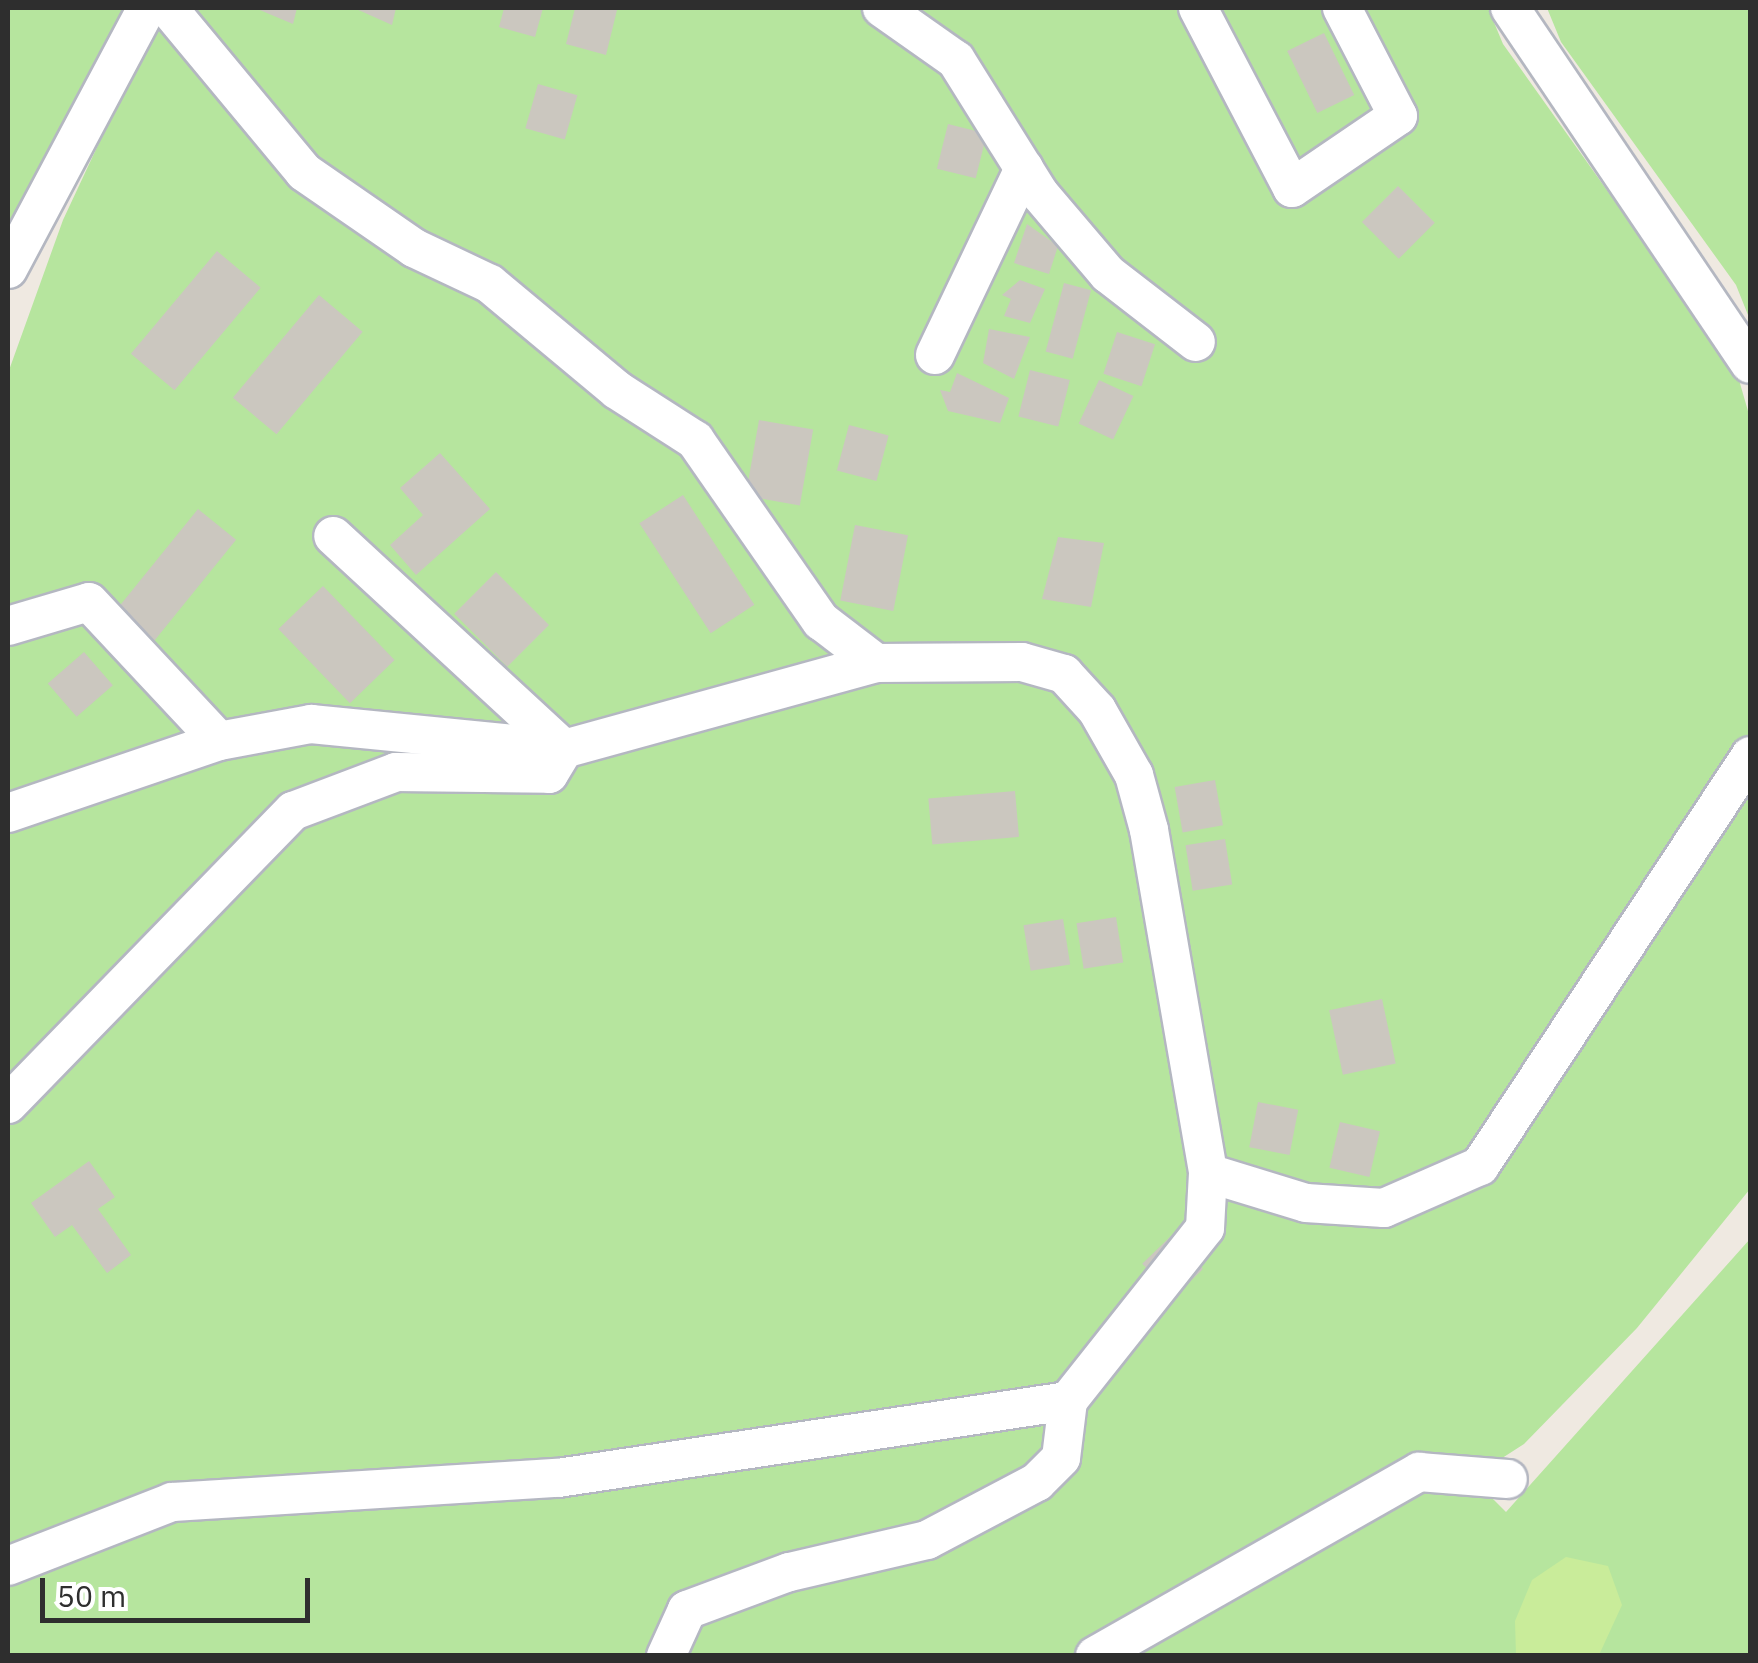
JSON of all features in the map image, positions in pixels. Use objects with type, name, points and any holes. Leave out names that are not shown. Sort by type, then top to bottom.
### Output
[{"type":"street","points":[[8,270],[146,8]]},
{"type":"street","points":[[168,8],[304,172],[414,248],[490,284],[617,390],[695,440],[821,620],[876,663]]},
{"type":"street","points":[[882,8],[956,60],[1024,168],[1108,274],[1196,342]]},
{"type":"street","points":[[1198,8],[1292,188],[1398,116],[1342,8]]},
{"type":"street","points":[[1510,8],[1750,364]]},
{"type":"street","points":[[935,355],[1024,168]]},
{"type":"street","points":[[334,536],[564,749]]},
{"type":"street","points":[[8,626],[89,602],[219,740]]},
{"type":"street","points":[[8,812],[219,740],[311,724],[564,749],[876,663],[1022,662],[1064,674],[1097,710],[1134,774],[1149,830],[1208,1173],[1205,1228],[1068,1401],[1060,1458],[1037,1482],[927,1540],[788,1572],[686,1610],[666,1656]]},
{"type":"street","points":[[8,1104],[294,811],[396,772],[550,774],[564,749]]},
{"type":"street","points":[[1208,1173],[1306,1202],[1384,1208],[1480,1166],[1750,756]]},
{"type":"street","points":[[8,1566],[172,1502],[558,1478],[1068,1401]]},
{"type":"street","points":[[1095,1656],[1419,1472],[1508,1479]]},
{"type":"green space","points":[[8,8],[124,8],[8,240]]},
{"type":"green space","points":[[162,8],[1488,8],[1503,44],[1737,373],[1750,418],[1750,1189],[1637,1328],[1524,1444],[1496,1462],[1455,1461],[1506,1512],[1750,1239],[1750,1655],[8,1655],[8,373],[63,220]]},
{"type":"green space","points":[[1547,8],[1750,8],[1750,320],[1736,285],[1561,42]]},
{"type":"green space","points":[[1566,1557],[1608,1566],[1622,1605],[1599,1655],[1516,1655],[1515,1621],[1532,1580]]},
{"type":"building","points":[[255,8],[297,8],[293,24]]},
{"type":"building","points":[[354,8],[396,8],[392,25]]},
{"type":"building","points":[[504,8],[543,8],[535,37],[499,27]]},
{"type":"building","points":[[575,8],[617,10],[606,55],[566,44]]},
{"type":"building","points":[[1324,33],[1354,95],[1317,113],[1287,51]]},
{"type":"building","points":[[538,84],[577,95],[565,140],[525,128]]},
{"type":"building","points":[[948,124],[987,134],[976,178],[937,169]]},
{"type":"building","points":[[1398,186],[1435,223],[1399,259],[1362,222]]},
{"type":"building","points":[[1027,224],[1058,246],[1049,274],[1014,263]]},
{"type":"building","points":[[217,251],[261,288],[175,390],[131,354]]},
{"type":"building","points":[[1020,280],[1045,289],[1030,323],[1004,316],[1011,299],[1002,295]]},
{"type":"building","points":[[1064,283],[1091,290],[1073,359],[1046,352]]},
{"type":"building","points":[[319,295],[363,332],[277,434],[233,398]]},
{"type":"building","points":[[989,329],[1030,337],[1014,379],[983,363]]},
{"type":"building","points":[[1117,332],[1155,344],[1141,386],[1103,374]]},
{"type":"building","points":[[1030,370],[1070,380],[1058,426],[1018,417]]},
{"type":"building","points":[[957,373],[1009,398],[1000,423],[948,411],[940,390],[950,392]]},
{"type":"building","points":[[1099,380],[1133,396],[1113,440],[1079,424]]},
{"type":"building","points":[[759,420],[813,430],[800,505],[746,496]]},
{"type":"building","points":[[849,425],[889,436],[876,481],[837,470]]},
{"type":"building","points":[[440,453],[490,509],[416,575],[390,545],[423,515],[400,488]]},
{"type":"building","points":[[683,495],[754,605],[711,633],[639,523]]},
{"type":"building","points":[[198,509],[236,540],[150,646],[112,615]]},
{"type":"building","points":[[855,525],[908,535],[893,611],[840,601]]},
{"type":"building","points":[[1058,537],[1104,543],[1091,607],[1042,599]]},
{"type":"building","points":[[496,572],[549,625],[507,667],[454,614]]},
{"type":"building","points":[[323,586],[395,660],[350,703],[278,629]]},
{"type":"building","points":[[84,652],[113,685],[77,717],[48,683]]},
{"type":"building","points":[[1215,780],[1223,825],[1183,832],[1175,787]]},
{"type":"building","points":[[1015,791],[1019,837],[932,844],[928,799]]},
{"type":"building","points":[[1225,839],[1232,884],[1193,891],[1185,845]]},
{"type":"building","points":[[1116,917],[1123,962],[1084,969],[1076,923]]},
{"type":"building","points":[[1063,919],[1070,964],[1031,971],[1023,925]]},
{"type":"building","points":[[1382,999],[1396,1064],[1343,1075],[1329,1010]]},
{"type":"building","points":[[1258,1102],[1298,1110],[1289,1155],[1249,1147]]},
{"type":"building","points":[[1340,1122],[1380,1131],[1369,1177],[1329,1168]]},
{"type":"building","points":[[89,1161],[115,1197],[98,1209],[131,1255],[107,1273],[72,1225],[55,1237],[31,1203]]},
{"type":"building","points":[[1171,1236],[1203,1269],[1174,1297],[1142,1264]]}]
